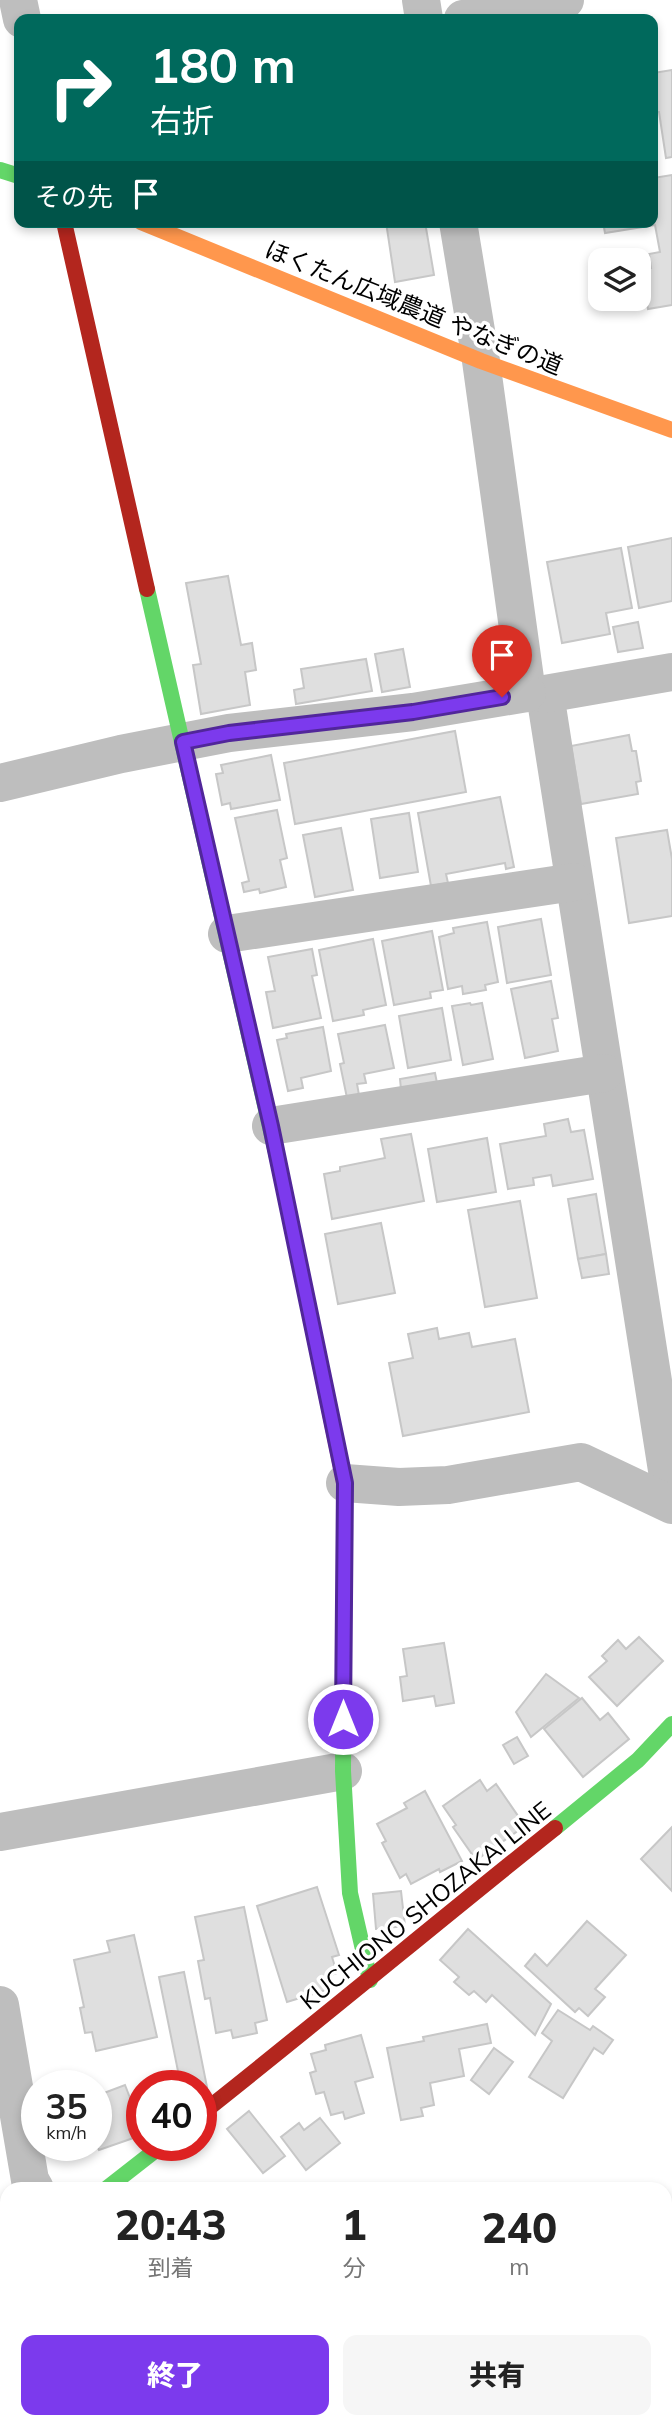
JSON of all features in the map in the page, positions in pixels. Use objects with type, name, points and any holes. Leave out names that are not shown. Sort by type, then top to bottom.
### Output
[{"type":"street","points":[[490,14],[565,0]]},
{"type":"street","points":[[65,228],[271,1126],[345,1483],[343,1771],[350,1893],[370,1980]]},
{"type":"street","name":"ほくたん広域農道 やなぎの道","points":[[156,228],[481,362],[672,430]]},
{"type":"street","points":[[459,228],[536,694],[574,882],[672,1503]]},
{"type":"street","points":[[0,783],[121,754],[229,733],[413,712],[672,672]]},
{"type":"street","points":[[227,934],[574,882]]},
{"type":"street","points":[[271,1126],[604,1073]]},
{"type":"street","points":[[345,1483],[399,1487],[448,1485],[581,1462],[672,1503]]},
{"type":"street","name":"KUCHIONO SHOZAKAI LINE","points":[[217,2101],[370,1980],[401,1951],[638,1760],[672,1724]]},
{"type":"street","points":[[0,1832],[343,1771]]},
{"type":"street","points":[[0,2005],[31,2182]]},
{"type":"street","points":[[115,2182],[142,2161]]},
{"type":"building","points":[[672,70],[672,157],[666,158],[658,112],[658,72]]},
{"type":"building","points":[[672,175],[672,305],[651,308],[651,254],[660,252],[656,228],[658,228],[658,177]]},
{"type":"building","points":[[387,228],[426,228],[434,275],[395,282]]},
{"type":"building","points":[[604,228],[636,228],[605,233]]},
{"type":"building","points":[[672,538],[672,601],[639,608],[628,547]]},
{"type":"building","points":[[621,548],[632,608],[606,613],[610,634],[562,643],[547,562]]},
{"type":"building","points":[[228,576],[241,645],[252,643],[256,670],[245,672],[250,705],[201,714],[193,665],[201,664],[186,583]]},
{"type":"building","points":[[638,622],[643,648],[618,652],[613,627]]},
{"type":"building","points":[[403,649],[410,687],[382,692],[375,654]]},
{"type":"building","points":[[366,659],[372,691],[296,704],[294,690],[304,688],[301,669]]},
{"type":"building","points":[[455,731],[466,792],[295,824],[284,763]]},
{"type":"building","points":[[629,735],[632,751],[636,751],[641,781],[636,782],[638,794],[581,804],[571,746]]},
{"type":"building","points":[[271,755],[280,800],[231,809],[230,803],[222,805],[216,774],[223,773],[221,765]]},
{"type":"building","points":[[500,797],[514,867],[506,869],[505,863],[446,874],[448,883],[431,886],[418,813]]},
{"type":"building","points":[[277,810],[287,858],[280,860],[286,887],[260,893],[259,889],[244,892],[242,883],[249,881],[235,818]]},
{"type":"building","points":[[409,813],[418,872],[380,878],[371,819]]},
{"type":"building","points":[[341,828],[353,890],[315,897],[303,835]]},
{"type":"building","points":[[667,830],[672,859],[672,916],[629,923],[616,838]]},
{"type":"building","points":[[541,919],[551,975],[507,983],[498,927]]},
{"type":"building","points":[[487,922],[498,982],[485,985],[486,990],[463,994],[462,986],[448,989],[439,937],[454,933],[453,928]]},
{"type":"building","points":[[432,931],[443,990],[430,992],[431,998],[394,1005],[382,941]]},
{"type":"building","points":[[373,939],[386,1005],[363,1010],[364,1015],[333,1021],[319,950]]},
{"type":"building","points":[[312,949],[317,975],[312,976],[321,1018],[273,1028],[266,992],[275,991],[268,957]]},
{"type":"building","points":[[551,981],[558,1018],[552,1019],[558,1051],[525,1058],[511,989]]},
{"type":"building","points":[[482,1003],[493,1059],[463,1065],[452,1006]]},
{"type":"building","points":[[442,1008],[451,1060],[408,1068],[399,1016]]},
{"type":"building","points":[[385,1025],[394,1068],[364,1074],[366,1083],[357,1084],[359,1095],[347,1098],[340,1064],[344,1063],[338,1034]]},
{"type":"building","points":[[323,1027],[331,1071],[301,1078],[303,1088],[288,1091],[277,1040],[287,1038],[286,1034]]},
{"type":"building","points":[[435,1073],[437,1083],[401,1089],[400,1079]]},
{"type":"building","points":[[568,1119],[571,1132],[584,1130],[593,1179],[553,1186],[551,1175],[533,1178],[534,1185],[508,1189],[500,1144],[546,1136],[544,1124]]},
{"type":"building","points":[[411,1134],[424,1201],[332,1219],[324,1174],[340,1171],[340,1167],[385,1158],[381,1139]]},
{"type":"building","points":[[487,1138],[496,1192],[437,1202],[428,1149]]},
{"type":"building","points":[[596,1194],[606,1254],[578,1259],[568,1199]]},
{"type":"building","points":[[520,1201],[537,1298],[485,1307],[468,1210]]},
{"type":"building","points":[[381,1223],[395,1293],[338,1304],[325,1234]]},
{"type":"building","points":[[606,1254],[609,1274],[582,1278],[578,1259]]},
{"type":"building","points":[[437,1328],[439,1339],[469,1333],[472,1347],[515,1339],[529,1412],[403,1436],[389,1363],[413,1358],[408,1334]]},
{"type":"building","points":[[639,1637],[663,1661],[617,1706],[589,1677],[607,1661],[602,1656],[618,1640],[626,1649]]},
{"type":"building","points":[[444,1643],[454,1703],[436,1706],[434,1696],[403,1701],[400,1677],[407,1676],[403,1649]]},
{"type":"building","points":[[546,1674],[579,1698],[531,1737],[516,1712]]},
{"type":"building","points":[[582,1698],[600,1720],[608,1713],[629,1739],[583,1777],[544,1729]]},
{"type":"building","points":[[517,1737],[528,1756],[514,1764],[503,1745]]},
{"type":"building","points":[[480,1780],[487,1791],[496,1784],[525,1826],[476,1860],[453,1827],[456,1825],[443,1806]]},
{"type":"building","points":[[425,1791],[462,1861],[440,1872],[439,1869],[411,1884],[406,1874],[400,1878],[382,1843],[386,1841],[377,1824],[407,1808],[404,1803]]},
{"type":"building","points":[[672,1827],[672,1891],[641,1859]]},
{"type":"building","points":[[317,1887],[339,1955],[332,1957],[337,1973],[322,1978],[326,1990],[287,2002],[257,1906]]},
{"type":"building","points":[[401,1891],[405,1926],[376,1929],[373,1894]]},
{"type":"building","points":[[244,1907],[267,2020],[255,2023],[257,2033],[233,2038],[231,2030],[216,2033],[210,1998],[205,1999],[198,1961],[204,1960],[195,1917]]},
{"type":"building","points":[[587,1921],[626,1955],[595,1989],[605,1997],[588,2016],[579,2008],[575,2012],[525,1966],[535,1954],[547,1966]]},
{"type":"building","points":[[468,1929],[551,2004],[535,2035],[492,1995],[486,2002],[474,1991],[469,1995],[454,1982],[459,1977],[440,1960]]},
{"type":"building","points":[[134,1935],[157,2037],[96,2051],[92,2032],[85,2033],[80,2008],[84,2007],[74,1960],[110,1952],[107,1941]]},
{"type":"building","points":[[184,1972],[204,2070],[178,2070],[159,1977]]},
{"type":"building","points":[[558,2010],[590,2030],[593,2026],[613,2040],[603,2054],[594,2048],[563,2098],[529,2077],[552,2041],[542,2033]]},
{"type":"building","points":[[487,2024],[491,2043],[459,2049],[464,2076],[430,2083],[434,2105],[421,2108],[423,2116],[401,2120],[387,2048],[424,2041],[423,2037]]},
{"type":"building","points":[[361,2035],[373,2077],[355,2082],[364,2113],[345,2119],[343,2112],[331,2115],[324,2092],[316,2094],[310,2073],[316,2071],[311,2054],[326,2050],[325,2045]]},
{"type":"building","points":[[494,2048],[513,2062],[489,2094],[471,2080]]},
{"type":"building","points":[[125,2085],[126,2088],[126,2141],[112,2145],[112,2090]]},
{"type":"building","points":[[249,2111],[285,2156],[263,2173],[227,2129]]},
{"type":"building","points":[[320,2118],[340,2143],[306,2170],[281,2137],[299,2123],[304,2130]]},
{"type":"traffic: fast","points":[[0,170],[14,174]]},
{"type":"traffic: fast","points":[[147,589],[284,1188]]},
{"type":"traffic: fast","points":[[345,1487],[343,1771],[350,1893],[370,1980]]},
{"type":"traffic: fast","points":[[555,1828],[638,1760],[672,1724]]},
{"type":"traffic: fast","points":[[115,2182],[142,2161]]},
{"type":"traffic: slow","points":[[156,228],[481,361],[672,430]]},
{"type":"traffic: slow","points":[[284,1188],[345,1487]]},
{"type":"traffic: jam","points":[[65,228],[147,589]]},
{"type":"traffic: jam","points":[[217,2101],[555,1828]]},
{"type":"route","points":[[343,1719],[345,1483],[271,1126],[183,742],[229,733],[413,712],[502,697]]}]
